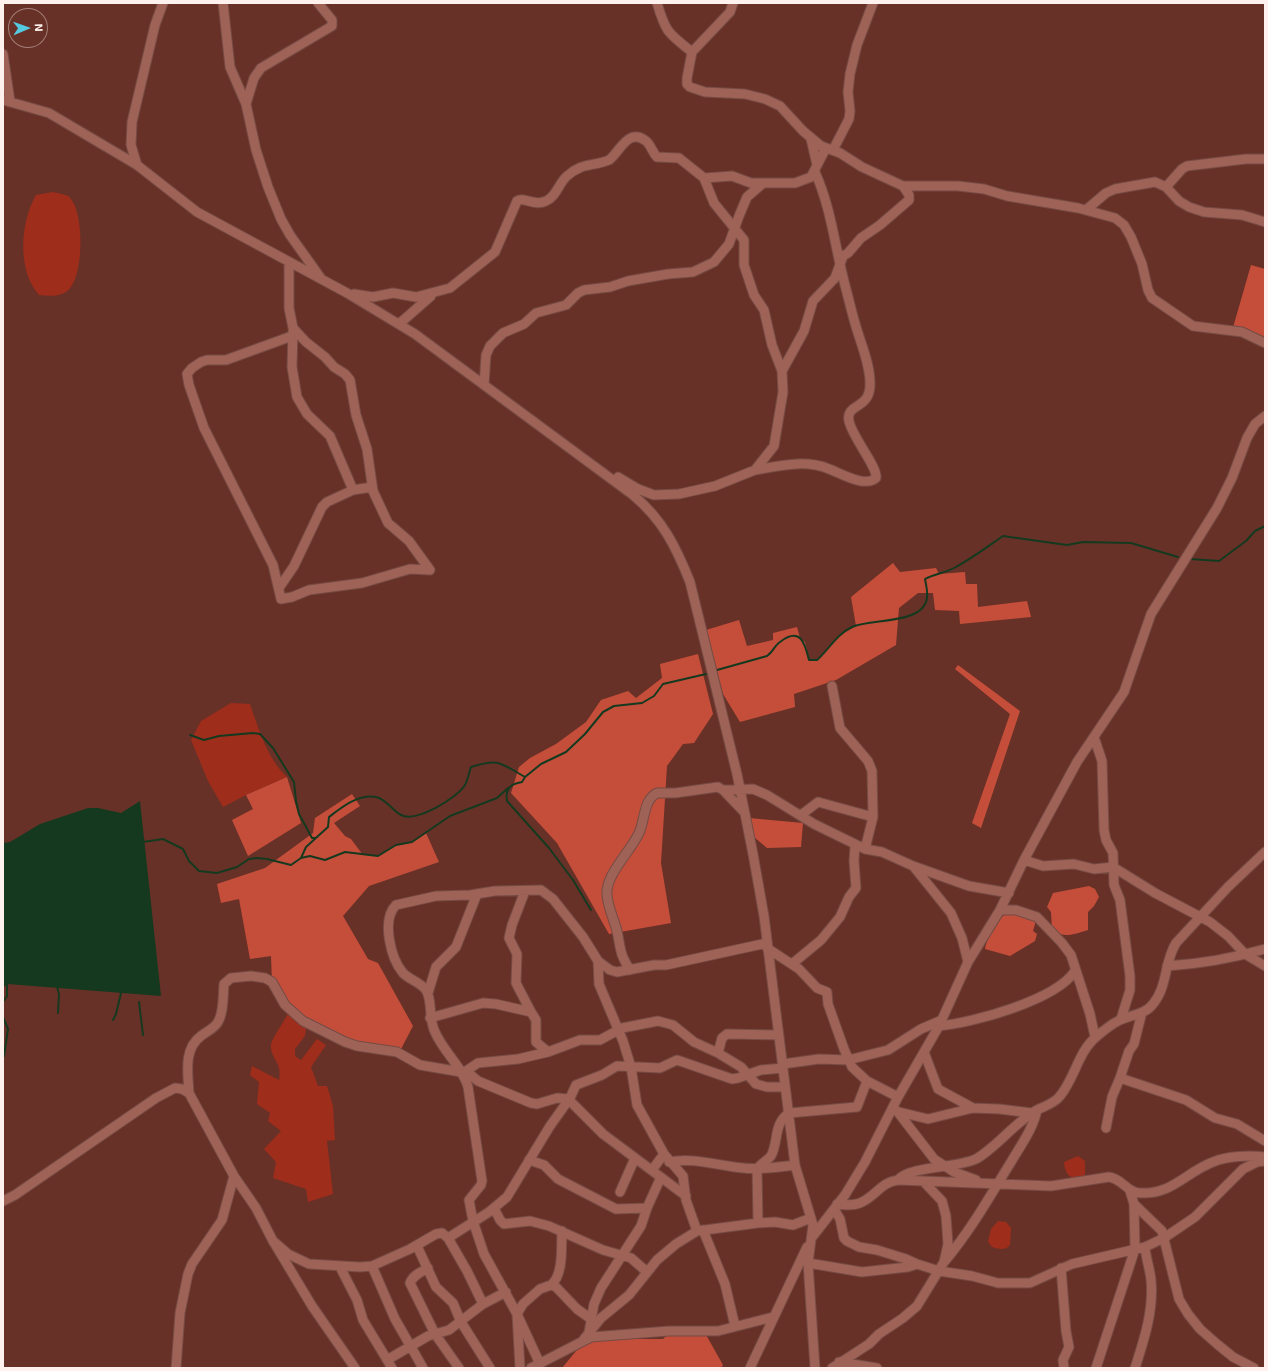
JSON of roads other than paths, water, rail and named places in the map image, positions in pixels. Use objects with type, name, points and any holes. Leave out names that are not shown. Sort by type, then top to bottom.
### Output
[{"type":"street","points":[[137,165],[131,145],[132,122],[155,25],[162,3]]},
{"type":"street","points":[[223,3],[230,67],[246,104],[258,155],[279,214],[299,250],[322,279]]},
{"type":"street","points":[[246,104],[254,78],[261,68],[332,26],[332,20],[318,3]]},
{"type":"street","points":[[657,3],[665,27],[670,35],[692,52]]},
{"type":"street","points":[[734,3],[730,12],[692,52],[687,78],[687,84],[690,87],[705,92],[745,94],[765,99],[780,106],[811,139],[891,182],[903,186],[958,186],[984,189],[1007,196],[1086,210],[1115,218],[1124,225],[1131,237],[1142,264],[1148,290],[1152,298],[1193,326],[1242,332],[1264,345]]},
{"type":"street","points":[[704,178],[727,176],[735,177],[748,183],[762,184],[795,183],[810,177],[849,119],[850,110],[848,92],[850,74],[857,45],[874,3]]},
{"type":"street","points":[[3,54],[6,101],[49,113],[137,165],[197,212],[322,279],[415,334],[591,463],[651,510],[678,553],[690,582],[740,790],[764,916],[785,1087],[790,1113],[795,1165],[812,1226],[808,1263],[815,1368]]},
{"type":"street","points":[[347,293],[373,296],[393,292],[416,297],[450,288],[495,252],[517,201],[525,199],[535,204],[547,201],[556,194],[566,177],[585,165],[609,160],[623,143],[630,139],[641,138],[648,143],[657,157],[679,158],[704,178],[714,203],[734,230],[744,240],[744,265],[754,295],[764,310],[772,345],[782,371],[783,392],[774,446],[755,470]]},
{"type":"street","points":[[591,463],[638,489],[658,496],[678,494],[716,486],[755,470],[790,464],[802,464],[828,468],[850,478],[868,481],[876,478],[875,471],[856,440],[848,419],[849,413],[852,409],[867,400],[870,382],[869,373],[841,266],[832,220],[816,169],[811,139]]},
{"type":"street","points":[[1166,186],[1182,169],[1187,166],[1246,159],[1265,159]]},
{"type":"street","points":[[1086,210],[1106,193],[1115,189],[1147,182],[1155,182],[1166,186],[1179,201],[1189,207],[1204,212],[1242,216],[1265,222]]},
{"type":"street","points":[[484,385],[486,355],[490,346],[503,333],[524,324],[536,313],[566,305],[578,293],[584,290],[610,287],[628,281],[668,274],[698,271],[720,257],[729,244],[747,197],[762,184]]},
{"type":"street","points":[[782,371],[804,331],[813,301],[835,278],[841,266],[843,256],[848,253],[861,238],[880,225],[909,200],[909,195],[903,186]]},
{"type":"street","points":[[289,262],[289,308],[293,332],[292,367],[297,397],[304,409],[330,436],[353,490]]},
{"type":"street","points":[[399,324],[435,293]]},
{"type":"street","points":[[293,332],[325,357],[334,367],[345,374],[350,380],[356,415],[367,449],[372,487],[388,523],[409,540],[430,570],[410,569],[362,583],[309,590],[281,599],[272,565],[263,545],[204,428],[187,374],[192,368],[201,362],[207,360],[226,360],[293,332]]},
{"type":"street","points":[[750,1368],[810,1242],[865,1162],[896,1110],[898,1097],[941,1023],[968,962],[1000,910],[1024,860],[1077,762],[1124,692],[1151,614],[1217,508],[1232,478],[1247,438],[1255,424],[1265,416]]},
{"type":"street","points":[[279,588],[294,566],[322,507],[327,502],[353,490],[372,487]]},
{"type":"street","points":[[832,686],[840,728],[871,767],[873,783],[873,817],[865,849]]},
{"type":"street","points":[[1094,737],[1102,761],[1104,830],[1106,840],[1113,853],[1114,885],[1120,900],[1130,976],[1130,990],[1121,1020]]},
{"type":"street","points":[[630,970],[621,955],[617,929],[609,907],[607,892],[610,882],[638,835],[648,804],[658,793],[675,793],[718,787],[723,790],[744,812]]},
{"type":"street","points":[[723,790],[753,789],[767,795],[865,849],[882,852],[913,866],[969,886],[1008,893]]},
{"type":"street","points":[[801,815],[818,802],[873,817]]},
{"type":"street","points":[[792,964],[822,940],[840,917],[849,897],[856,888],[854,861],[855,844]]},
{"type":"street","points":[[835,1207],[854,1205],[862,1202],[885,1184],[921,1170],[965,1163],[977,1158],[1034,1112],[1060,1097],[1077,1064],[1095,1038],[1108,1026],[1142,1012],[1152,1006],[1159,997],[1171,950],[1176,942],[1199,916],[1265,852]]},
{"type":"street","points":[[1024,860],[1042,866],[1074,864],[1094,869],[1113,867],[1148,889],[1199,916],[1228,936],[1245,954],[1265,966]]},
{"type":"street","points":[[913,866],[951,913],[960,931],[968,962]]},
{"type":"street","points":[[428,993],[423,986],[405,975],[392,954],[389,929],[393,908],[403,903],[436,896],[477,894],[495,891],[525,892],[541,890],[547,893],[584,938],[598,960],[613,972],[654,965],[666,965],[767,946],[803,972],[817,988],[825,990],[828,993],[828,1004],[848,1060],[855,1071],[866,1081],[898,1097]]},
{"type":"street","points":[[525,892],[512,925],[509,938],[517,954],[516,983],[536,1020],[536,1042],[548,1052]]},
{"type":"street","points":[[477,894],[456,947],[436,967],[428,993],[430,1018],[438,1038],[463,1071],[468,1087],[482,1181],[481,1185],[468,1200],[473,1221],[484,1254],[506,1292],[540,1364]]},
{"type":"street","points":[[1000,910],[1016,910],[1037,917],[1062,943],[1071,955],[1090,1014],[1095,1038]]},
{"type":"street","points":[[1167,966],[1190,965],[1265,949]]},
{"type":"street","points":[[598,960],[599,984],[631,1067],[635,1098],[639,1111],[669,1162],[683,1176],[686,1196],[725,1284],[735,1326]]},
{"type":"street","points":[[448,1238],[494,1208],[507,1196],[576,1085],[602,1075],[617,1066],[660,1068],[679,1060],[729,1078],[738,1078],[764,1069],[819,1059],[848,1060],[892,1048],[921,1029],[941,1023],[967,1022],[1026,1002],[1062,985],[1075,971]]},
{"type":"street","points":[[356,1368],[312,1306],[273,1241],[256,1208],[234,1176],[189,1093],[188,1061],[190,1049],[195,1041],[209,1031],[220,1019],[224,984],[226,980],[231,978],[255,976],[268,980],[285,1005],[303,1021],[345,1042],[357,1046],[396,1052],[420,1065],[463,1071],[489,1086],[531,1103],[537,1104],[557,1098],[568,1099],[603,1134],[686,1196]]},
{"type":"street","points":[[430,1018],[483,1004],[531,1012]]},
{"type":"street","points":[[1106,1128],[1112,1097],[1129,1051],[1134,1044],[1142,1012]]},
{"type":"street","points":[[463,1071],[478,1063],[521,1058],[548,1052],[580,1040],[600,1040],[618,1030],[663,1022],[679,1029],[699,1045],[718,1053],[743,1068],[753,1082],[761,1086],[785,1087]]},
{"type":"street","points":[[718,1053],[722,1038],[729,1033],[779,1034]]},
{"type":"street","points":[[924,1052],[938,1089],[973,1108]]},
{"type":"street","points":[[1120,1078],[1186,1100],[1215,1118],[1237,1124],[1265,1141]]},
{"type":"street","points":[[758,1223],[757,1169],[770,1157],[778,1126],[784,1116],[790,1113],[857,1107],[866,1081]]},
{"type":"street","points":[[3,1201],[15,1195],[105,1135],[156,1098],[176,1088],[182,1089],[189,1093]]},
{"type":"street","points":[[896,1110],[928,1119],[973,1108],[1034,1112]]},
{"type":"street","points":[[896,1110],[934,1159],[943,1166],[986,1183]]},
{"type":"street","points":[[835,1365],[869,1344],[879,1334],[903,1318],[917,1306],[944,1262],[975,1222],[999,1183],[1026,1138],[1034,1112]]},
{"type":"street","points":[[652,1170],[664,1154]]},
{"type":"street","points":[[1130,1191],[1140,1193],[1151,1192],[1171,1187],[1213,1161],[1255,1156],[1265,1157]]},
{"type":"street","points":[[620,1192],[635,1158]]},
{"type":"street","points":[[529,1160],[544,1165],[558,1178],[616,1209],[647,1208]]},
{"type":"street","points":[[669,1162],[704,1161],[728,1166],[757,1169],[795,1165]]},
{"type":"street","points":[[835,1207],[847,1241],[859,1247],[906,1258],[917,1264],[939,1271],[972,1276],[998,1283],[1030,1283],[1061,1268],[1080,1261],[1140,1248],[1164,1238],[1195,1217],[1243,1169],[1257,1162],[1265,1161]]},
{"type":"street","points":[[176,1368],[180,1313],[188,1274],[192,1264],[222,1220],[234,1176]]},
{"type":"street","points":[[586,1336],[601,1288],[641,1226],[647,1208],[661,1177]]},
{"type":"street","points":[[898,1180],[1051,1186],[1109,1177],[1117,1178],[1130,1191],[1134,1204],[1140,1248],[1151,1278],[1151,1298],[1145,1334],[1135,1368]]},
{"type":"street","points":[[923,1182],[942,1201],[946,1216],[948,1244],[944,1262]]},
{"type":"street","points":[[1134,1204],[1155,1223],[1164,1238],[1166,1251],[1182,1304],[1200,1329],[1239,1365],[1254,1368]]},
{"type":"street","points":[[494,1208],[500,1220],[504,1224],[530,1221],[562,1231],[603,1250],[634,1260],[647,1272]]},
{"type":"street","points":[[532,1368],[571,1348],[586,1336],[601,1318],[629,1295],[647,1272],[668,1250],[700,1230],[775,1222],[793,1225],[811,1218]]},
{"type":"street","points":[[520,1368],[517,1314],[523,1304],[540,1289],[551,1285],[558,1275],[562,1231]]},
{"type":"street","points":[[273,1241],[288,1254],[302,1262],[309,1264],[340,1267],[372,1266],[417,1246],[436,1234],[442,1234],[448,1238],[467,1271],[483,1304]]},
{"type":"street","points":[[417,1246],[436,1287],[453,1303],[461,1322],[490,1368]]},
{"type":"street","points":[[1096,1368],[1140,1248]]},
{"type":"street","points":[[808,1263],[862,1272],[908,1267],[917,1264]]},
{"type":"street","points":[[372,1266],[395,1319],[422,1368]]},
{"type":"street","points":[[340,1267],[357,1300],[363,1320],[389,1364],[410,1346],[435,1334],[449,1330],[483,1304],[506,1292]]},
{"type":"street","points":[[428,1268],[412,1278],[410,1283],[435,1334],[459,1368]]},
{"type":"street","points":[[1061,1268],[1066,1332],[1069,1347],[1063,1360],[1064,1368]]},
{"type":"street","points":[[551,1285],[556,1287],[577,1309],[591,1319]]},
{"type":"street","points":[[586,1336],[718,1331],[773,1317]]},
{"type":"street","points":[[835,1365],[877,1368]]},
{"type":"waterway","points":[[1190,559],[1219,561],[1246,541],[1255,531],[1265,526]]},
{"type":"waterway","points":[[717,670],[767,656],[778,643],[793,636],[797,636],[804,643],[809,660],[817,660],[837,638],[852,627],[861,624],[907,617],[916,613],[923,607],[927,598],[925,579],[954,568],[1003,536],[1067,545],[1083,542],[1131,543],[1178,557]]},
{"type":"waterway","points":[[143,842],[163,839],[183,849],[189,861],[199,871],[217,873],[237,867],[249,859],[257,858],[291,865],[301,858],[306,847],[328,827],[329,817],[339,809],[357,799],[363,797],[380,798],[401,815],[408,817],[416,816],[436,808],[461,790],[466,783],[471,767],[488,763],[500,763],[525,777],[541,764],[566,752],[585,734],[603,712],[614,706],[642,703],[654,696],[663,684],[706,674]]},
{"type":"waterway","points":[[190,735],[204,740],[219,736],[253,733],[260,734],[273,748],[294,782],[299,814],[312,838],[316,838]]},
{"type":"waterway","points":[[525,777],[522,782],[514,784],[509,788],[507,793],[507,801],[549,848],[573,880],[591,910]]},
{"type":"waterway","points":[[301,858],[310,856],[325,860],[345,852],[378,856],[396,845],[412,842],[450,816],[497,798],[508,788]]},
{"type":"waterway","points":[[3,1002],[7,996],[7,983]]},
{"type":"waterway","points":[[57,987],[59,994],[58,1013]]},
{"type":"waterway","points":[[113,1020],[121,993]]},
{"type":"waterway","points":[[139,1002],[143,1035]]},
{"type":"waterway","points":[[3,1017],[8,1029],[4,1056]]}]
